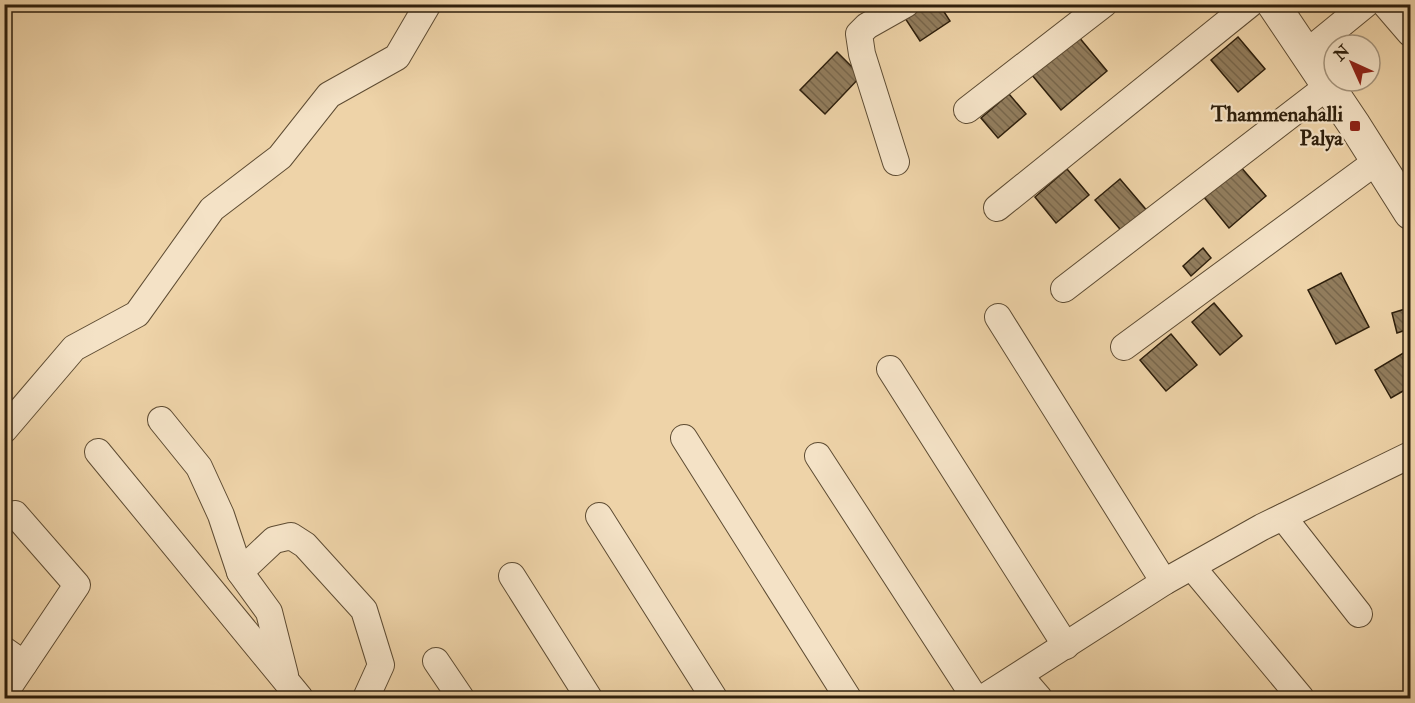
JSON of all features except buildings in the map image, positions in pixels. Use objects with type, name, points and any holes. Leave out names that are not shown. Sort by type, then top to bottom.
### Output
[{"type":"street","points":[[4,430],[74,348],[137,314],[212,209],[280,156],[329,95],[397,57],[428,4]]},
{"type":"street","points":[[896,162],[862,54],[860,34],[867,26],[906,4]]},
{"type":"street","points":[[967,110],[1104,4]]},
{"type":"street","points":[[998,208],[1250,4]]},
{"type":"street","points":[[1273,4],[1322,77]]},
{"type":"street","points":[[1306,53],[1366,4]]},
{"type":"street","points":[[1385,4],[1410,33]]},
{"type":"street","points":[[1064,289],[1322,91]]},
{"type":"street","points":[[1333,93],[1410,213]]},
{"type":"street","points":[[1124,347],[1377,161]]},
{"type":"street","points":[[998,317],[1164,582]]},
{"type":"street","points":[[890,369],[1066,646]]},
{"type":"street","points":[[161,420],[199,467],[221,515],[240,572],[269,612],[294,690]]},
{"type":"street","points":[[684,438],[848,699]]},
{"type":"street","points":[[98,452],[294,690]]},
{"type":"street","points":[[983,699],[1164,582],[1283,517],[1410,455]]},
{"type":"street","points":[[818,456],[975,699]]},
{"type":"street","points":[[4,694],[14,657],[77,585],[15,514]]},
{"type":"street","points":[[599,516],[714,699]]},
{"type":"street","points":[[1283,517],[1359,614]]},
{"type":"street","points":[[240,572],[274,540],[291,536],[305,544],[364,610],[381,665],[366,699]]},
{"type":"street","points":[[1191,567],[1300,699]]},
{"type":"street","points":[[512,576],[589,699]]},
{"type":"street","points":[[436,661],[461,699]]},
{"type":"street","points":[[1020,676],[1039,699]]},
{"type":"place","name":"Thammenahalli Palya","points":[[1355,126]]}]
